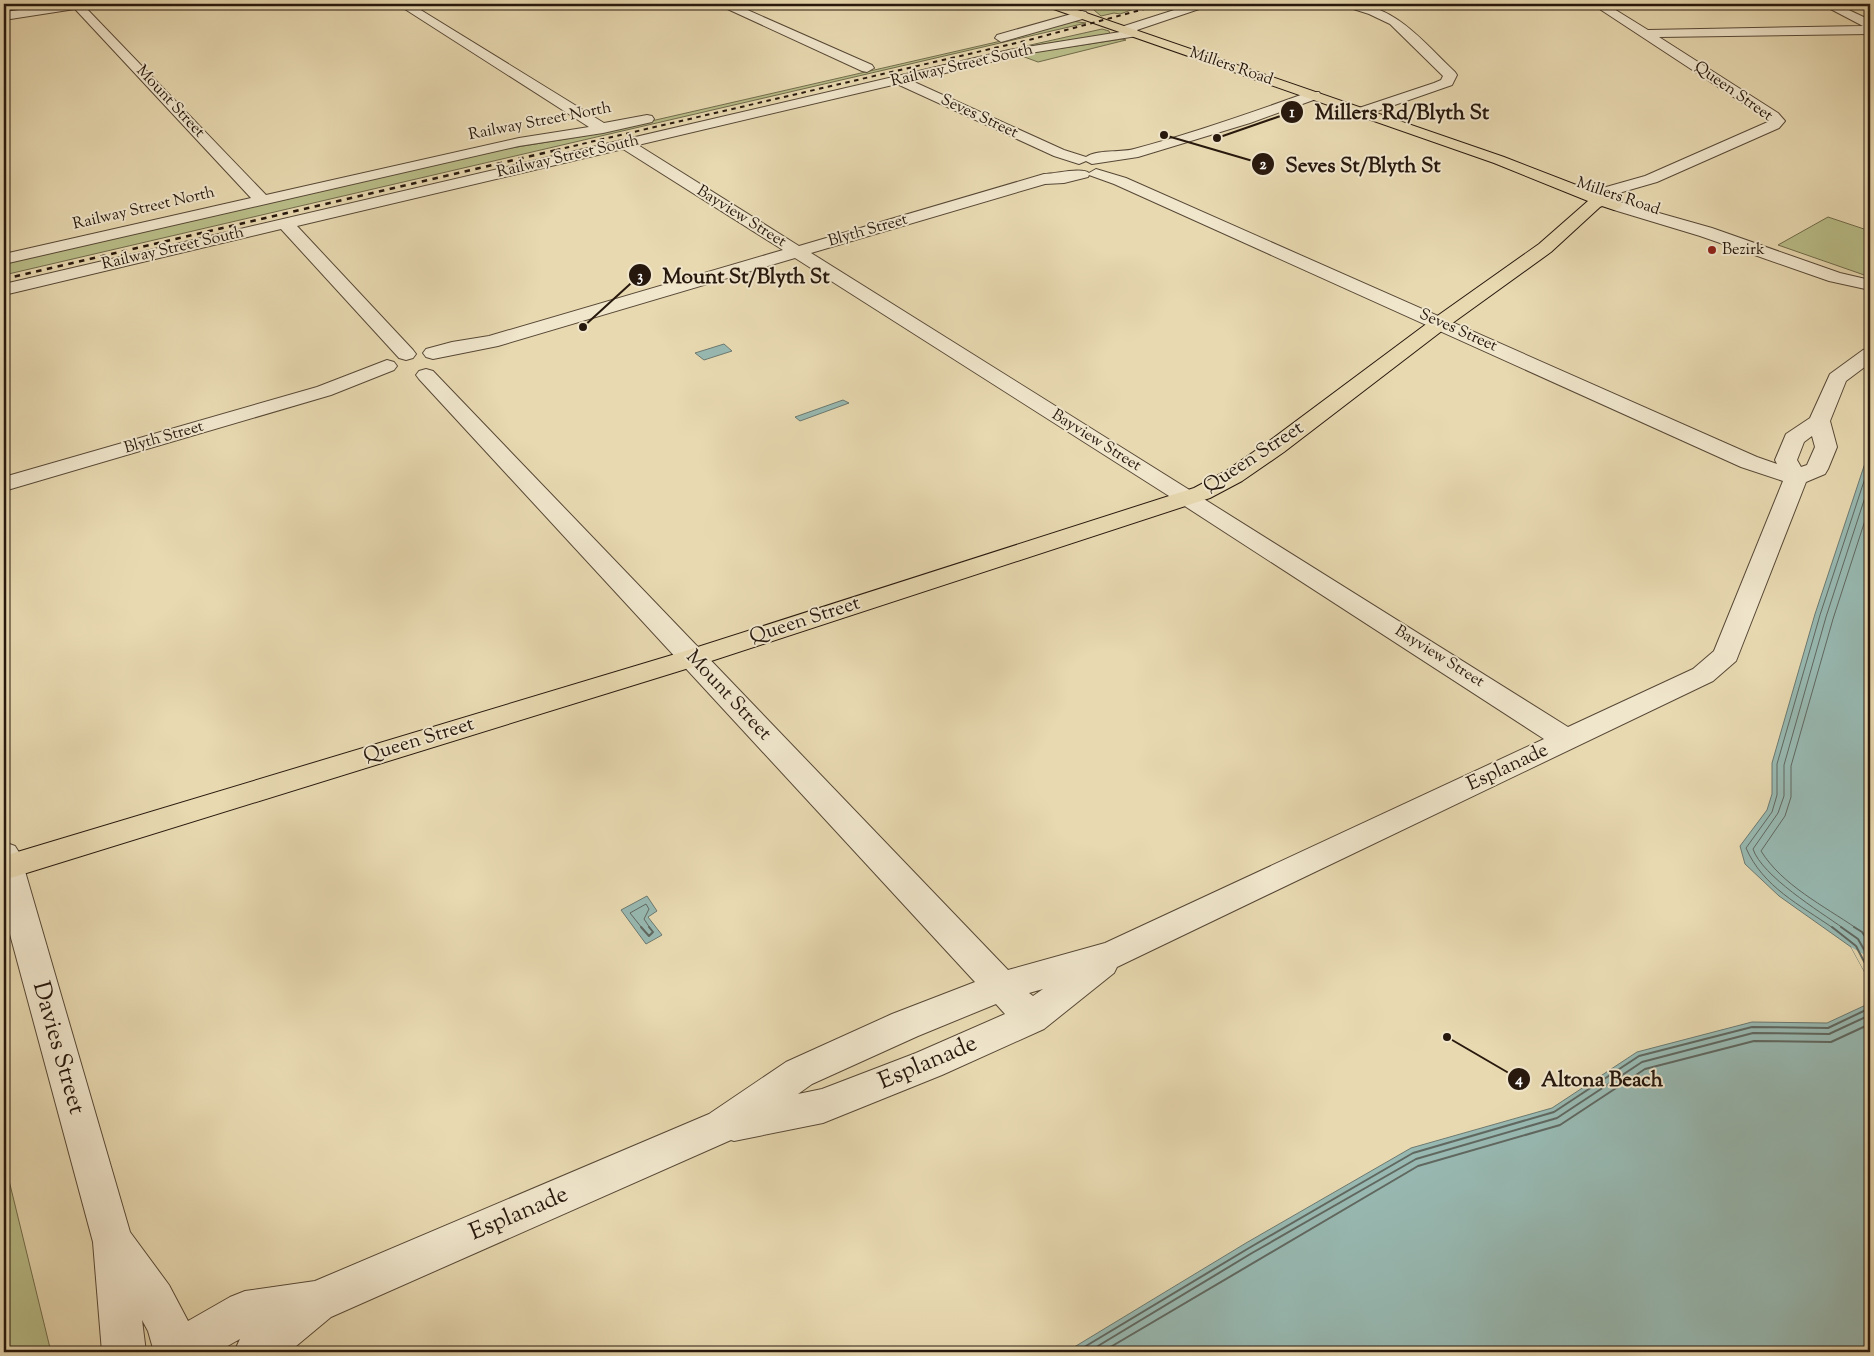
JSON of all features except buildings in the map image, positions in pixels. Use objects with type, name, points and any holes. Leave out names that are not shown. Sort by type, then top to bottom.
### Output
[{"type":"main road","name":"Millers Road","points":[[1049,4],[1082,11],[1129,31],[1624,203]]},
{"type":"main road","name":"Queen Street","points":[[5,863],[692,658],[1188,498],[1217,486],[1250,466],[1545,248],[1604,196]]},
{"type":"main road","name":"Queen Street","points":[[1545,248],[1624,203]]},
{"type":"street","points":[[4,16],[82,4]]},
{"type":"street","name":"Mount Street","points":[[82,4],[262,200]]},
{"type":"street","points":[[403,4],[604,128]]},
{"type":"street","points":[[725,4],[872,67],[839,74]]},
{"type":"street","name":"Railway Street South","points":[[4,289],[1031,49],[1103,40],[1204,4]]},
{"type":"street","points":[[1348,4],[1373,11],[1394,21],[1450,75],[1447,82],[1439,86],[1360,112]]},
{"type":"street","name":"Queen Street","points":[[1598,4],[1773,116],[1778,122],[1651,179],[1604,196]]},
{"type":"street","points":[[1827,4],[1870,25]]},
{"type":"street","points":[[984,42],[1082,11]]},
{"type":"street","points":[[1646,34],[1870,30]]},
{"type":"street","name":"Seves Street","points":[[899,80],[1088,167],[1749,462],[1796,478]]},
{"type":"street","name":"Blyth Street","points":[[4,484],[324,391],[361,386],[473,352],[491,342],[1044,180],[1064,178],[1088,167],[1127,159],[1133,154],[1245,120],[1314,95]]},
{"type":"street","name":"Blyth Street","points":[[1245,120],[1330,101]]},
{"type":"street","name":"Railway Street North","points":[[4,259],[518,142],[604,128],[660,116]]},
{"type":"street","name":"Bayview Street","points":[[624,143],[1188,498],[1567,740]]},
{"type":"street","name":"Queen Street","points":[[1624,203],[1651,179]]},
{"type":"street","name":"Millers Road","points":[[1624,203],[1835,277],[1870,285]]},
{"type":"street","points":[[285,223],[406,354]]},
{"type":"street","name":"Millers Road","points":[[1835,277],[1870,294]]},
{"type":"street","points":[[415,352],[413,370],[392,361],[415,352]]},
{"type":"street","points":[[1819,422],[1826,448],[1824,453],[1817,469],[1796,478],[1786,460],[1794,440],[1819,422],[1837,378],[1870,354]]},
{"type":"street","name":"Mount Street","points":[[413,370],[692,658],[1031,1018]]},
{"type":"street","name":"Esplanade","points":[[176,1352],[245,1312],[316,1302],[722,1126],[799,1073],[905,1025],[1002,986],[1113,954],[1703,675],[1718,664],[1726,655],[1796,478]]},
{"type":"street","name":"Davies Street","points":[[5,863],[113,1242],[124,1352]]},
{"type":"street","name":"Esplanade","points":[[722,1126],[823,1106],[929,1064],[1031,1018],[1113,954]]},
{"type":"street","name":"Davies Street","points":[[113,1242],[154,1300],[167,1323],[176,1352]]},
{"type":"street","name":"Esplanade","points":[[256,1352],[316,1302]]},
{"type":"green space","points":[[1109,4],[1148,4],[1120,14],[1114,13],[1101,16],[1094,10]]},
{"type":"green space","points":[[1071,21],[1086,23],[4,275],[4,262],[493,151],[590,135],[1023,36]]},
{"type":"green space","points":[[1102,29],[1109,31],[1110,34],[1017,48]]},
{"type":"green space","points":[[1122,39],[1126,40],[1038,62],[1019,55],[915,80],[1010,56]]},
{"type":"green space","points":[[1828,217],[1870,231],[1870,277],[1778,245]]},
{"type":"green space","points":[[4,1160],[51,1352],[4,1352]]},
{"type":"water","points":[[724,344],[732,351],[704,360],[695,353]]},
{"type":"water","points":[[843,400],[849,403],[800,421],[795,417]]},
{"type":"water","points":[[1870,448],[1870,1352],[1066,1352],[1246,1243],[1411,1148],[1552,1108],[1637,1052],[1752,1022],[1827,1023],[1868,1004],[1869,980],[1851,947],[1779,896],[1745,864],[1740,846],[1767,810],[1772,794],[1772,763],[1815,614]]},
{"type":"water","points":[[647,896],[657,911],[648,917],[662,935],[646,944],[621,910]]},
{"type":"pier","points":[[1851,947],[1870,958],[1870,1005],[1868,1004],[1869,980]]},
{"type":"railway","points":[[556,150],[1029,40],[1163,4]]},
{"type":"railway","points":[[4,279],[561,149]]},
{"type":"place","name":"Seves St/Blyth St","points":[[1164,135]]},
{"type":"place","name":"Millers Rd/Blyth St","points":[[1217,138]]},
{"type":"place","name":"Bezirk","points":[[1712,250]]},
{"type":"place","name":"Mount St/Blyth St","points":[[583,327]]},
{"type":"place","name":"Altona Beach","points":[[1447,1037]]}]
